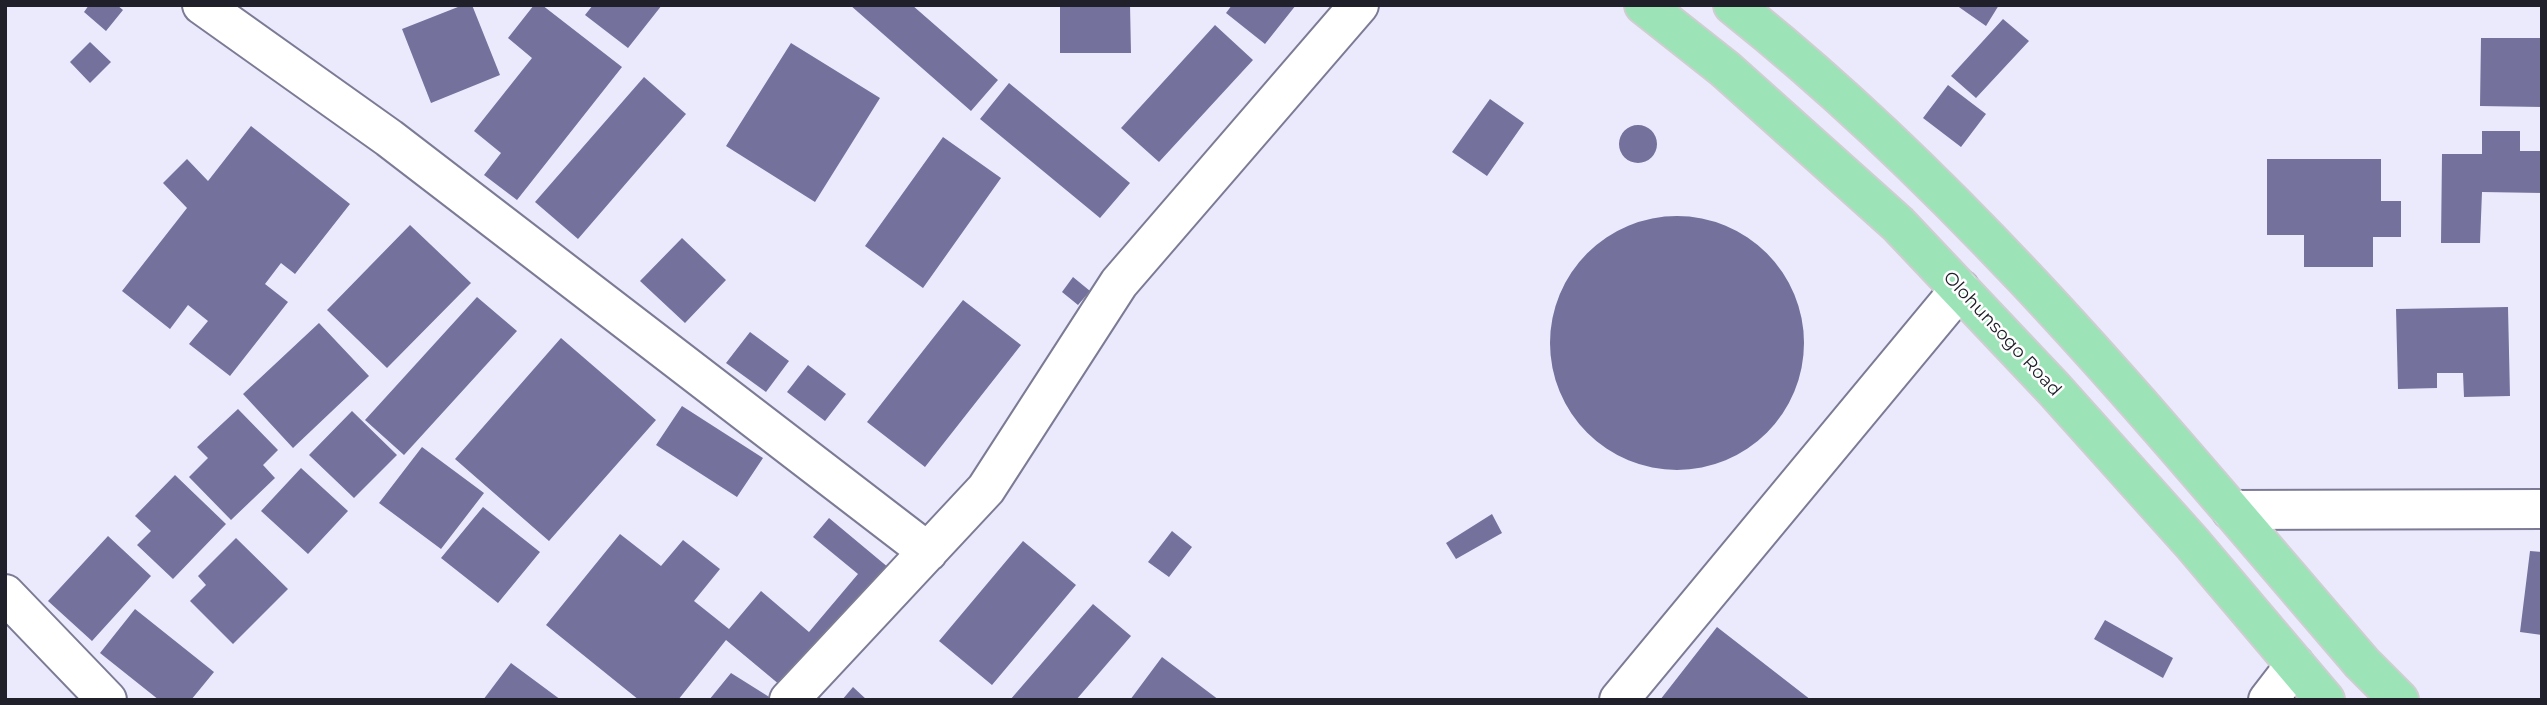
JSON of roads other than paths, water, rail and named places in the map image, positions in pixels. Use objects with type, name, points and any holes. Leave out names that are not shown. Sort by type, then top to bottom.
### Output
[{"type":"main road","name":"Olohunsogo Road","points":[[1644,5],[1725,69],[1898,224],[2183,533],[2325,700]]},
{"type":"main road","points":[[1733,5],[1928,179],[2084,342],[2362,663],[2399,700]]},
{"type":"street","points":[[202,5],[389,138],[928,552]]},
{"type":"street","points":[[789,700],[986,489],[1119,283],[1359,5]]},
{"type":"street","points":[[1619,700],[1960,289]]},
{"type":"street","points":[[2231,510],[2542,509]]},
{"type":"street","points":[[5,594],[107,700]]},
{"type":"street","points":[[2268,700],[2295,665]]}]
